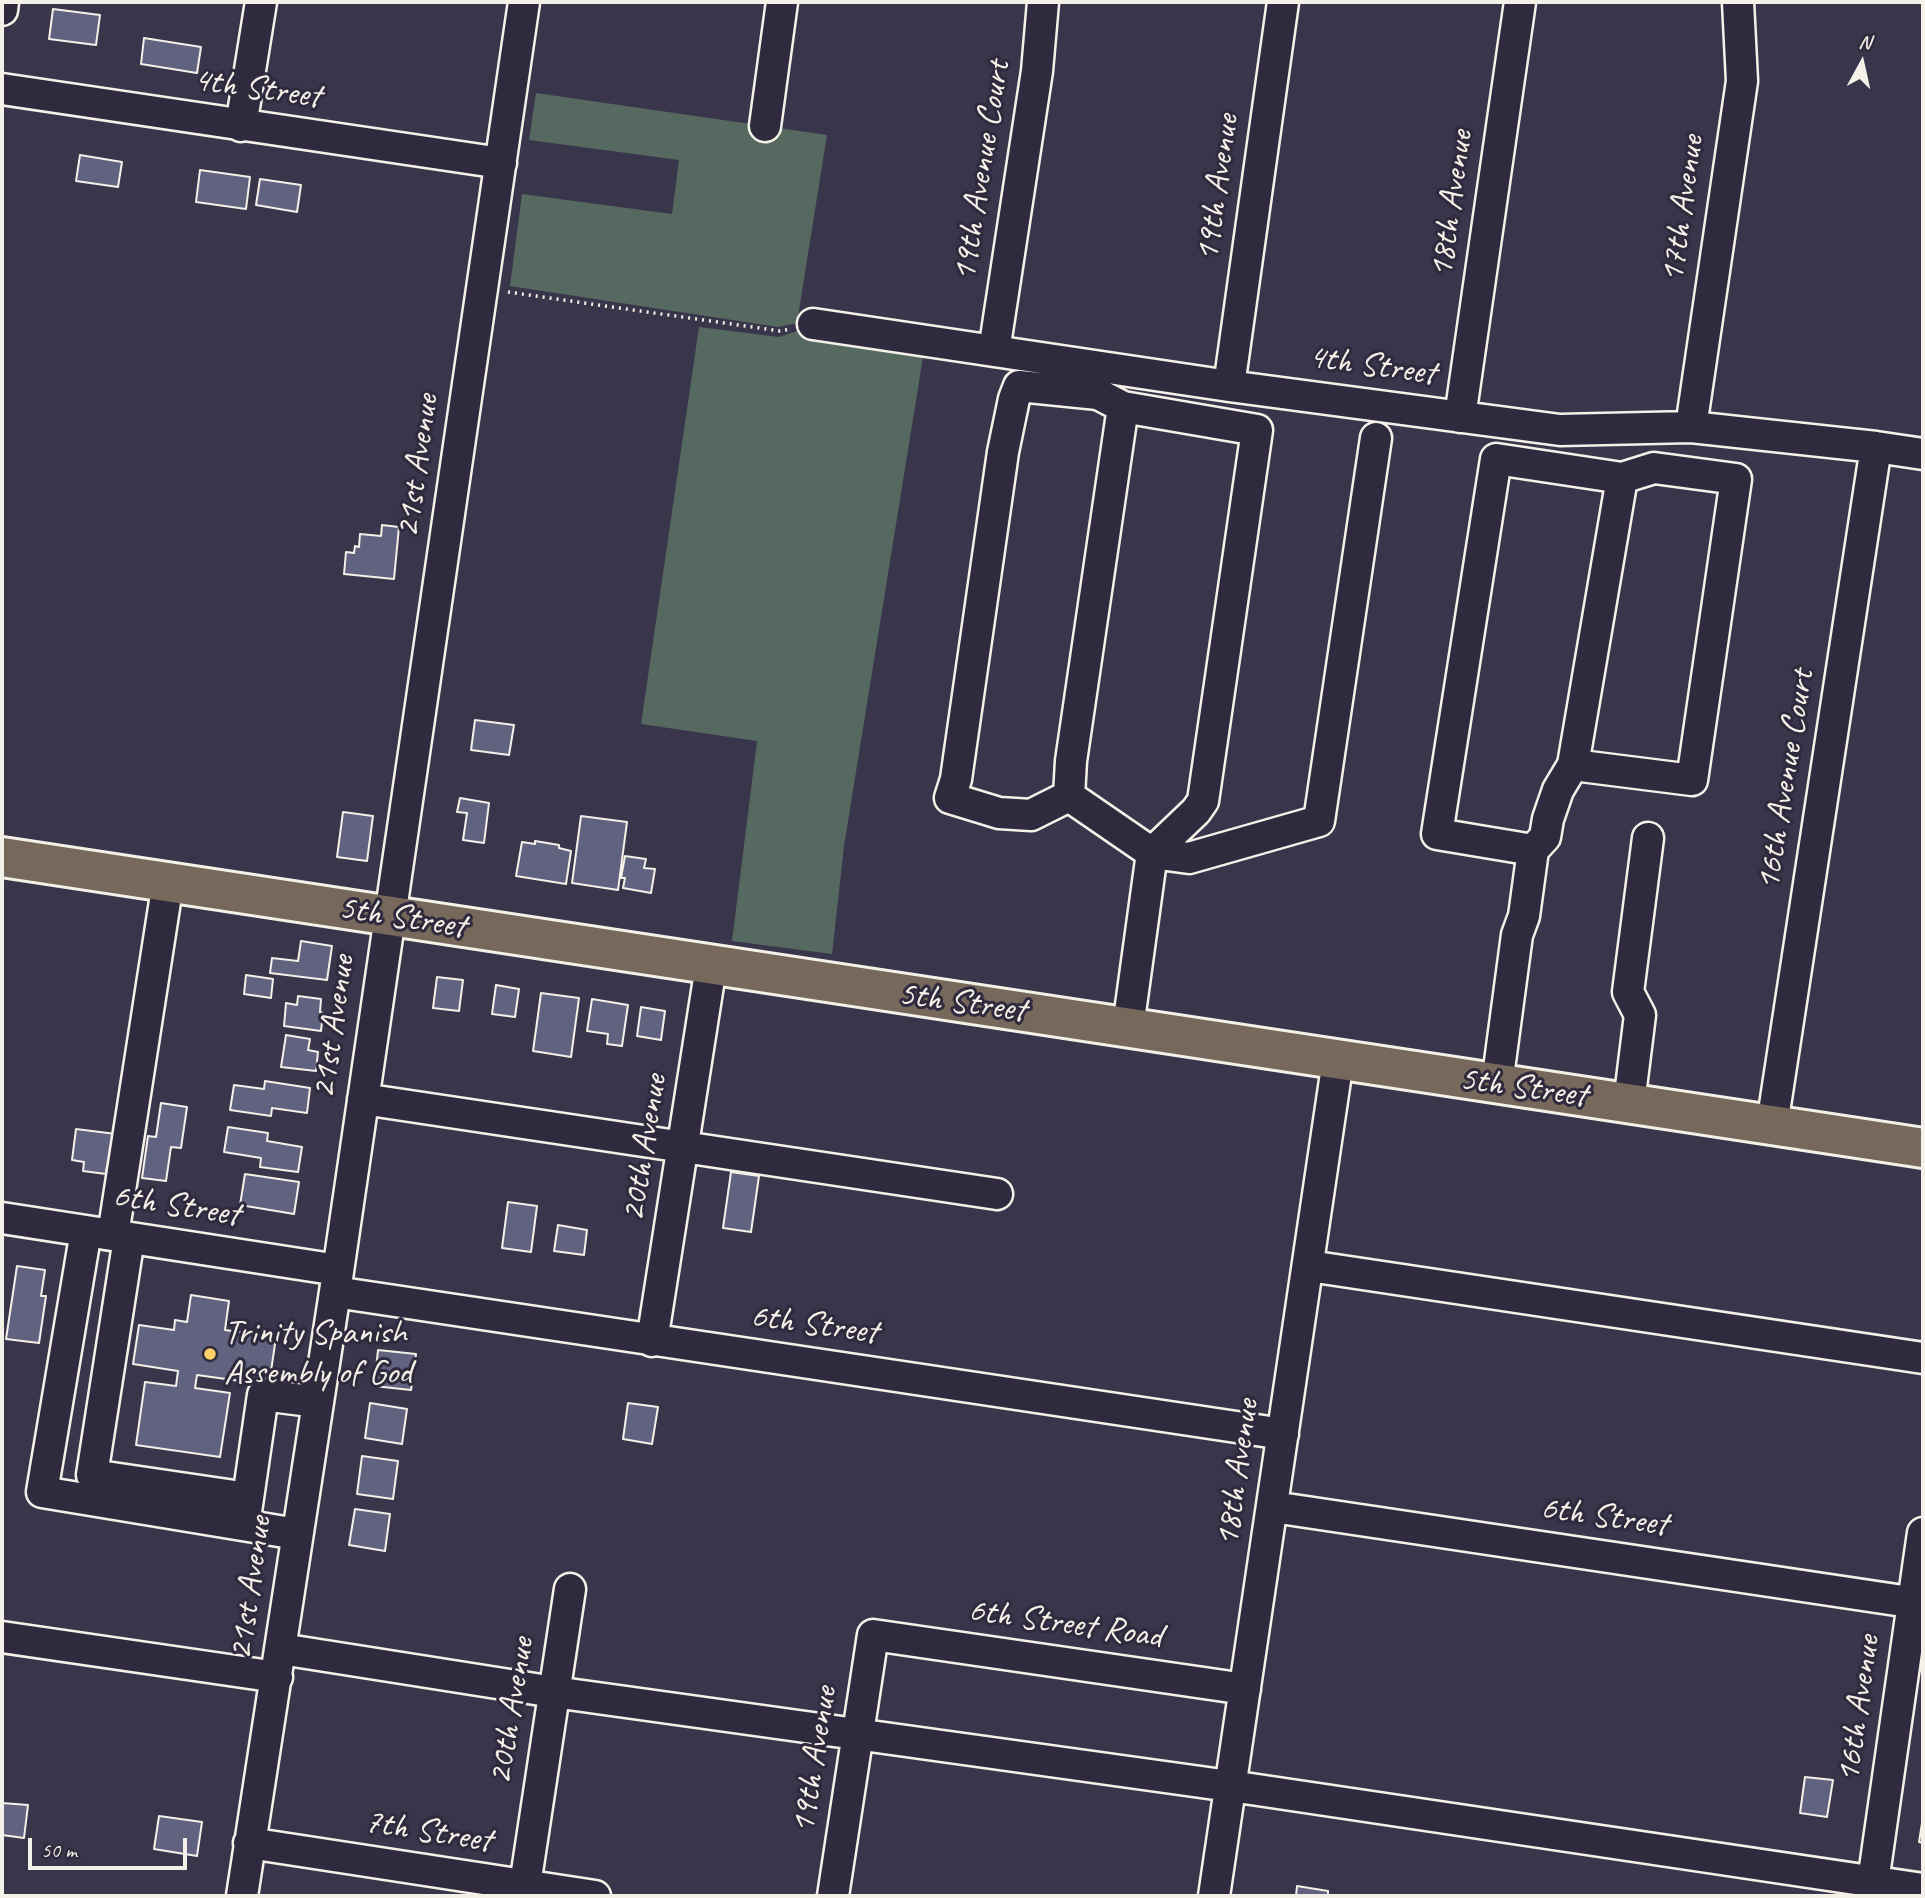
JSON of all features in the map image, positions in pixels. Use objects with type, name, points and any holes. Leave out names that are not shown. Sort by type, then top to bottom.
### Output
[{"type":"main road","name":"5th Street","points":[[2,857],[1923,1148]]},
{"type":"street","points":[[2,10],[3,2]]},
{"type":"street","points":[[241,126],[261,2]]},
{"type":"street","name":"21st Avenue","points":[[242,1896],[318,1402],[524,2]]},
{"type":"street","points":[[765,126],[782,2]]},
{"type":"street","name":"19th Avenue Court","points":[[994,351],[1037,71],[1043,2]]},
{"type":"street","name":"19th Avenue","points":[[1229,386],[1283,2]]},
{"type":"street","name":"18th Avenue","points":[[1460,417],[1520,2]]},
{"type":"street","name":"17th Avenue","points":[[1691,427],[1741,81],[1738,2]]},
{"type":"street","name":"4th Street","points":[[2,89],[501,163]]},
{"type":"street","name":"4th Street","points":[[813,324],[1229,386],[1560,430],[1691,427],[1923,454]]},
{"type":"street","points":[[1069,796],[1031,815],[999,813],[950,798],[958,765],[1003,452],[1019,386],[1098,394],[1123,407],[1256,430],[1203,801],[1152,853],[1128,1027]]},
{"type":"street","points":[[1069,796],[1123,407]]},
{"type":"street","points":[[1069,796],[1152,853],[1189,858],[1319,821],[1376,438]]},
{"type":"street","name":"16th Avenue Court","points":[[1772,1125],[1876,447]]},
{"type":"street","points":[[1533,850],[1437,834],[1496,458],[1622,478],[1654,468],[1736,480],[1692,780],[1573,765]]},
{"type":"street","points":[[1497,1084],[1517,935],[1524,916],[1533,850],[1545,837],[1558,790],[1573,765],[1622,478]]},
{"type":"street","points":[[1629,1103],[1640,1015],[1628,992],[1648,838]]},
{"type":"street","points":[[92,1475],[108,1369],[109,1235],[168,882]]},
{"type":"street","name":"20th Avenue","points":[[652,1341],[711,966]]},
{"type":"street","name":"18th Avenue","points":[[1214,1896],[1338,1060]]},
{"type":"street","points":[[363,1099],[997,1194]]},
{"type":"street","name":"6th Street","points":[[2,1218],[109,1235],[652,1341],[1283,1434]]},
{"type":"street","points":[[42,1492],[62,1363],[109,1235]]},
{"type":"street","points":[[1308,1266],[1923,1358]]},
{"type":"street","points":[[62,1363],[108,1369]]},
{"type":"street","points":[[246,1511],[262,1395],[318,1402]]},
{"type":"street","points":[[42,1492],[92,1475],[246,1511],[297,1534]]},
{"type":"street","points":[[42,1492],[246,1511]]},
{"type":"street","name":"6th Street","points":[[1273,1507],[1918,1603]]},
{"type":"street","name":"16th Avenue","points":[[1873,1889],[1918,1603],[1923,1533]]},
{"type":"street","name":"20th Avenue","points":[[525,1885],[570,1589]]},
{"type":"street","name":"19th Avenue","points":[[833,1896],[873,1635]]},
{"type":"street","name":"6th Street Road","points":[[873,1635],[1245,1689]]},
{"type":"street","points":[[2,1637],[554,1692],[1230,1786],[1873,1889],[1923,1889]]},
{"type":"street","name":"7th Street","points":[[249,1843],[595,1896]]},
{"type":"path","points":[[501,290],[780,331],[813,324]]},
{"type":"green space","points":[[536,93],[827,135],[797,323],[778,327],[510,286],[522,194],[672,214],[679,160],[529,140]]},
{"type":"green space","points":[[699,327],[779,337],[800,330],[924,351],[844,846],[832,954],[732,941],[757,741],[641,724]]},
{"type":"building","points":[[53,9],[100,15],[96,45],[49,39]]},
{"type":"building","points":[[144,38],[201,47],[197,73],[141,64]]},
{"type":"building","points":[[80,155],[122,162],[118,187],[76,181]]},
{"type":"building","points":[[200,170],[250,177],[246,209],[196,202]]},
{"type":"building","points":[[260,179],[301,185],[297,212],[256,205]]},
{"type":"building","points":[[382,525],[399,527],[394,579],[344,574],[346,552],[354,553],[355,546],[359,547],[360,534],[381,536]]},
{"type":"building","points":[[475,720],[514,725],[509,755],[471,750]]},
{"type":"building","points":[[460,798],[489,803],[484,843],[463,840],[467,813],[457,812]]},
{"type":"building","points":[[343,812],[373,816],[367,861],[337,857]]},
{"type":"building","points":[[581,816],[627,822],[618,890],[572,883]]},
{"type":"building","points":[[535,841],[559,845],[559,848],[571,851],[566,884],[516,876],[522,842],[535,844]]},
{"type":"building","points":[[625,856],[646,859],[644,868],[655,869],[651,893],[623,888],[625,878],[621,878]]},
{"type":"building","points":[[301,941],[332,946],[327,980],[270,973],[272,958],[298,961]]},
{"type":"building","points":[[246,975],[273,979],[271,998],[244,994]]},
{"type":"building","points":[[437,977],[463,980],[459,1011],[433,1008]]},
{"type":"building","points":[[496,985],[519,989],[515,1017],[492,1014]]},
{"type":"building","points":[[541,993],[579,998],[571,1057],[533,1051]]},
{"type":"building","points":[[298,996],[321,999],[321,1031],[284,1026],[286,1003],[297,1005]]},
{"type":"building","points":[[592,999],[628,1005],[622,1046],[607,1044],[608,1034],[587,1031]]},
{"type":"building","points":[[641,1007],[665,1011],[661,1040],[637,1036]]},
{"type":"building","points":[[286,1035],[310,1039],[308,1050],[318,1052],[316,1071],[281,1067]]},
{"type":"building","points":[[265,1081],[310,1088],[307,1113],[272,1108],[271,1116],[230,1110],[234,1085],[264,1089]]},
{"type":"building","points":[[161,1103],[187,1107],[181,1148],[171,1147],[166,1181],[142,1178],[148,1136],[156,1137]]},
{"type":"building","points":[[228,1127],[268,1133],[267,1141],[302,1147],[298,1172],[260,1167],[261,1158],[224,1152]]},
{"type":"building","points":[[76,1129],[116,1134],[112,1166],[107,1166],[106,1174],[83,1171],[84,1162],[72,1160]]},
{"type":"building","points":[[731,1172],[759,1176],[751,1232],[723,1228]]},
{"type":"building","points":[[245,1174],[299,1182],[294,1214],[240,1205]]},
{"type":"building","points":[[508,1202],[537,1206],[531,1252],[502,1248]]},
{"type":"building","points":[[558,1225],[587,1230],[584,1255],[554,1251]]},
{"type":"building","points":[[17,1266],[45,1270],[41,1296],[46,1296],[39,1343],[6,1339]]},
{"type":"building","points":[[191,1295],[229,1301],[225,1330],[276,1337],[269,1385],[197,1375],[195,1388],[230,1393],[220,1457],[136,1445],[145,1382],[176,1386],[178,1371],[133,1364],[139,1325],[174,1330],[175,1320],[187,1322]]},
{"type":"building","points":[[378,1350],[416,1354],[411,1390],[374,1386]]},
{"type":"building","points":[[370,1403],[407,1409],[402,1444],[365,1438]]},
{"type":"building","points":[[628,1403],[658,1407],[652,1444],[623,1439]]},
{"type":"building","points":[[362,1456],[398,1461],[393,1499],[357,1494]]},
{"type":"building","points":[[355,1509],[390,1514],[385,1551],[349,1545]]},
{"type":"building","points":[[1805,1777],[1833,1780],[1827,1817],[1800,1813]]},
{"type":"building","points":[[2,1803],[28,1805],[24,1838],[2,1835]]},
{"type":"building","points":[[159,1816],[202,1822],[197,1856],[154,1849]]},
{"type":"building","points":[[1923,1817],[1923,1843],[1919,1842]]},
{"type":"building","points":[[1297,1886],[1328,1891],[1328,1896],[1296,1896]]},
{"type":"place","name":"Trinity Spanish Assembly of God","points":[[210,1354]]}]
